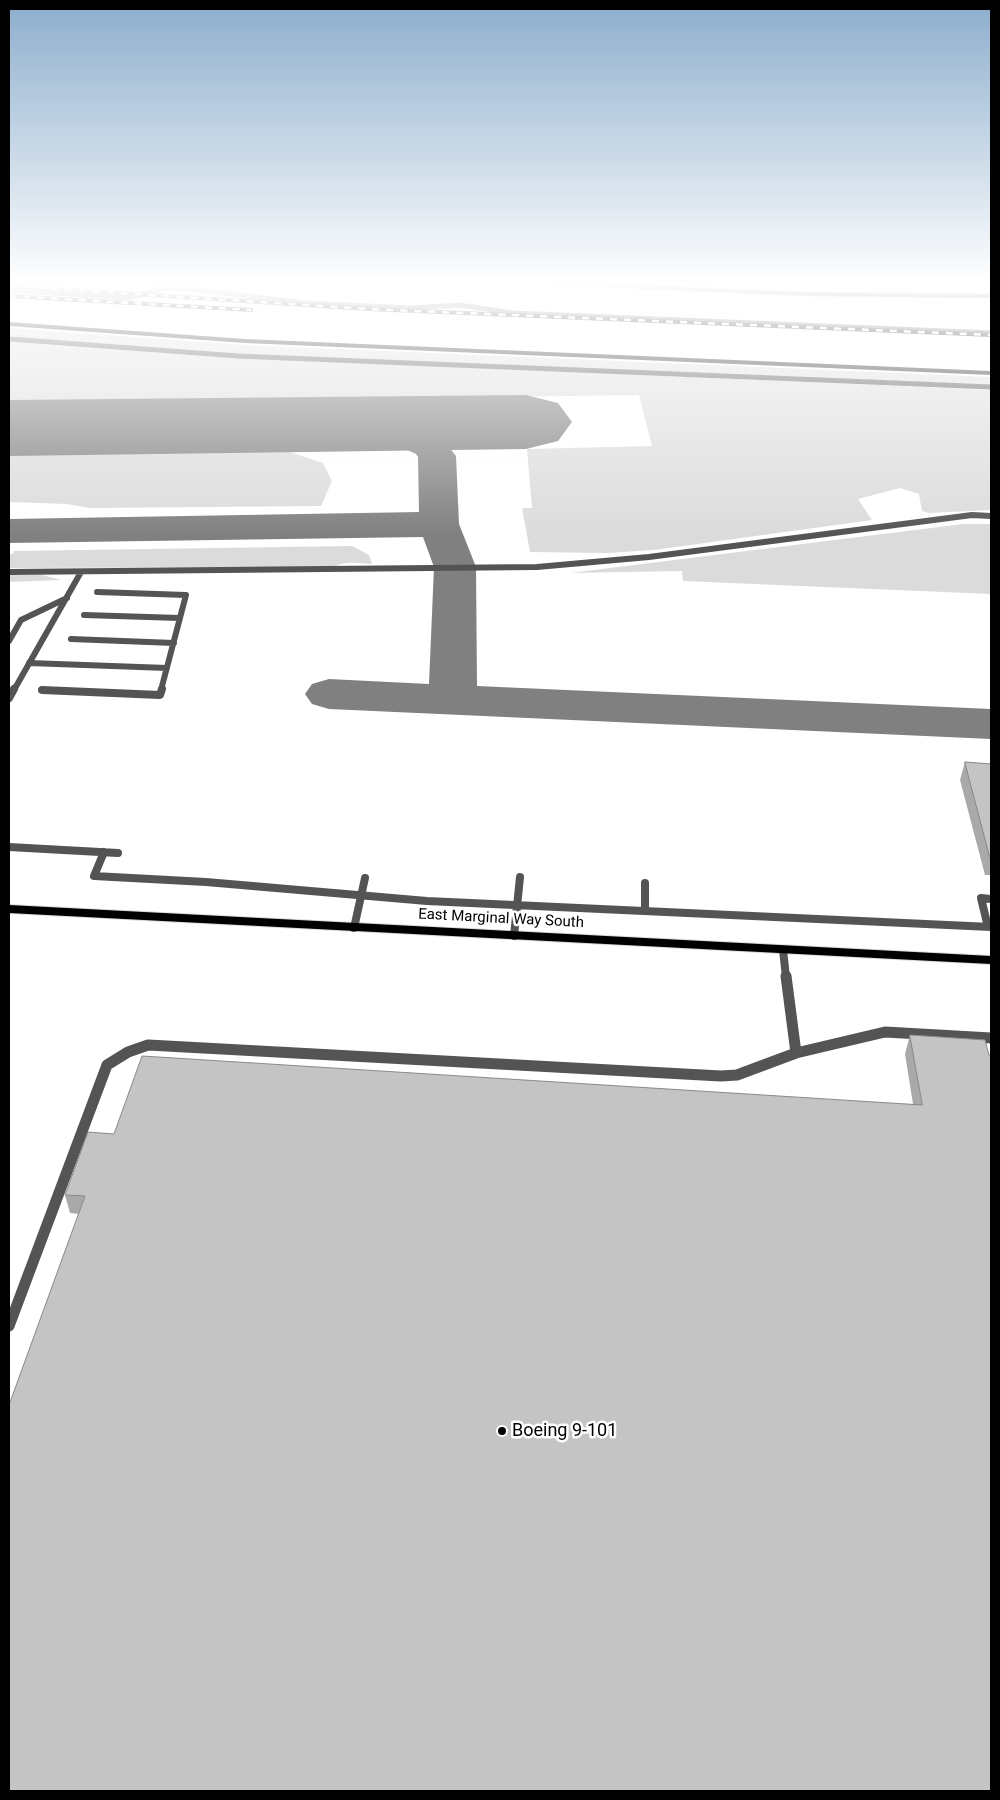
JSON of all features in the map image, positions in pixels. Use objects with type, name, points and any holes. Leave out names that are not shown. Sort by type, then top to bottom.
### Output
[{"type":"main road","points":[[849,367],[991,373]]},
{"type":"main road","points":[[968,367],[991,368]]},
{"type":"main road","name":"East Marginal Way South","points":[[9,909],[991,960]]},
{"type":"lane","points":[[505,367],[991,387]]},
{"type":"lane","points":[[9,572],[537,567],[649,557],[972,515],[991,516]]},
{"type":"lane","points":[[9,698],[81,572]]},
{"type":"lane","points":[[42,690],[160,695],[186,595],[97,592]]},
{"type":"lane","points":[[9,640],[21,620],[67,598]]},
{"type":"lane","points":[[84,615],[180,618]]},
{"type":"lane","points":[[71,639],[174,643]]},
{"type":"lane","points":[[29,663],[167,668]]},
{"type":"lane","points":[[9,847],[118,852]]},
{"type":"lane","points":[[104,852],[94,876],[206,882],[361,895],[518,905],[990,927],[981,898],[991,899]]},
{"type":"lane","points":[[514,936],[520,877]]},
{"type":"lane","points":[[354,928],[365,878]]},
{"type":"lane","points":[[645,883],[645,911]]},
{"type":"lane","points":[[783,950],[796,1053]]},
{"type":"lane","points":[[9,1326],[108,1065],[128,1052],[148,1045],[721,1076],[737,1075],[796,1053],[886,1032],[991,1038]]},
{"type":"shaded area","points":[[9,367],[453,367],[991,390],[991,510],[929,513],[922,511],[919,494],[900,488],[858,499],[872,520],[654,550],[607,553],[530,552],[522,508],[532,508],[527,449],[652,446],[639,395],[9,404]]},
{"type":"shaded area","points":[[550,367],[758,367],[991,377],[991,385]]},
{"type":"shaded area","points":[[287,451],[323,463],[332,481],[321,506],[90,508],[67,504],[9,502],[9,455]]},
{"type":"shaded area","points":[[963,524],[991,524],[991,594],[683,581],[682,571],[570,573]]},
{"type":"shaded area","points":[[352,546],[369,555],[372,564],[348,563],[335,567],[9,568],[9,554],[13,554],[14,551]]},
{"type":"shaded area","points":[[9,575],[42,575],[61,580],[9,582]]},
{"type":"building","points":[[965,762],[991,764],[991,857],[990,857]]},
{"type":"building","name":"Boeing 9-101","points":[[910,1035],[985,1040],[989,1055],[991,1056],[991,1791],[9,1791],[9,1405],[85,1196],[65,1195],[88,1132],[114,1134],[142,1056],[922,1105]]},
{"type":"taxiway","points":[[344,424],[386,428],[400,432],[429,446],[437,456],[439,524]]},
{"type":"taxiway","points":[[9,531],[439,524]]},
{"type":"taxiway","points":[[439,524],[455,567],[453,700]]},
{"type":"taxiway","points":[[329,694],[453,700]]},
{"type":"taxiway","points":[[453,700],[991,724]]},
{"type":"runway","points":[[9,428],[526,422]]},
{"type":"place","name":"Boeing 9-101","points":[[502,1431]]}]
